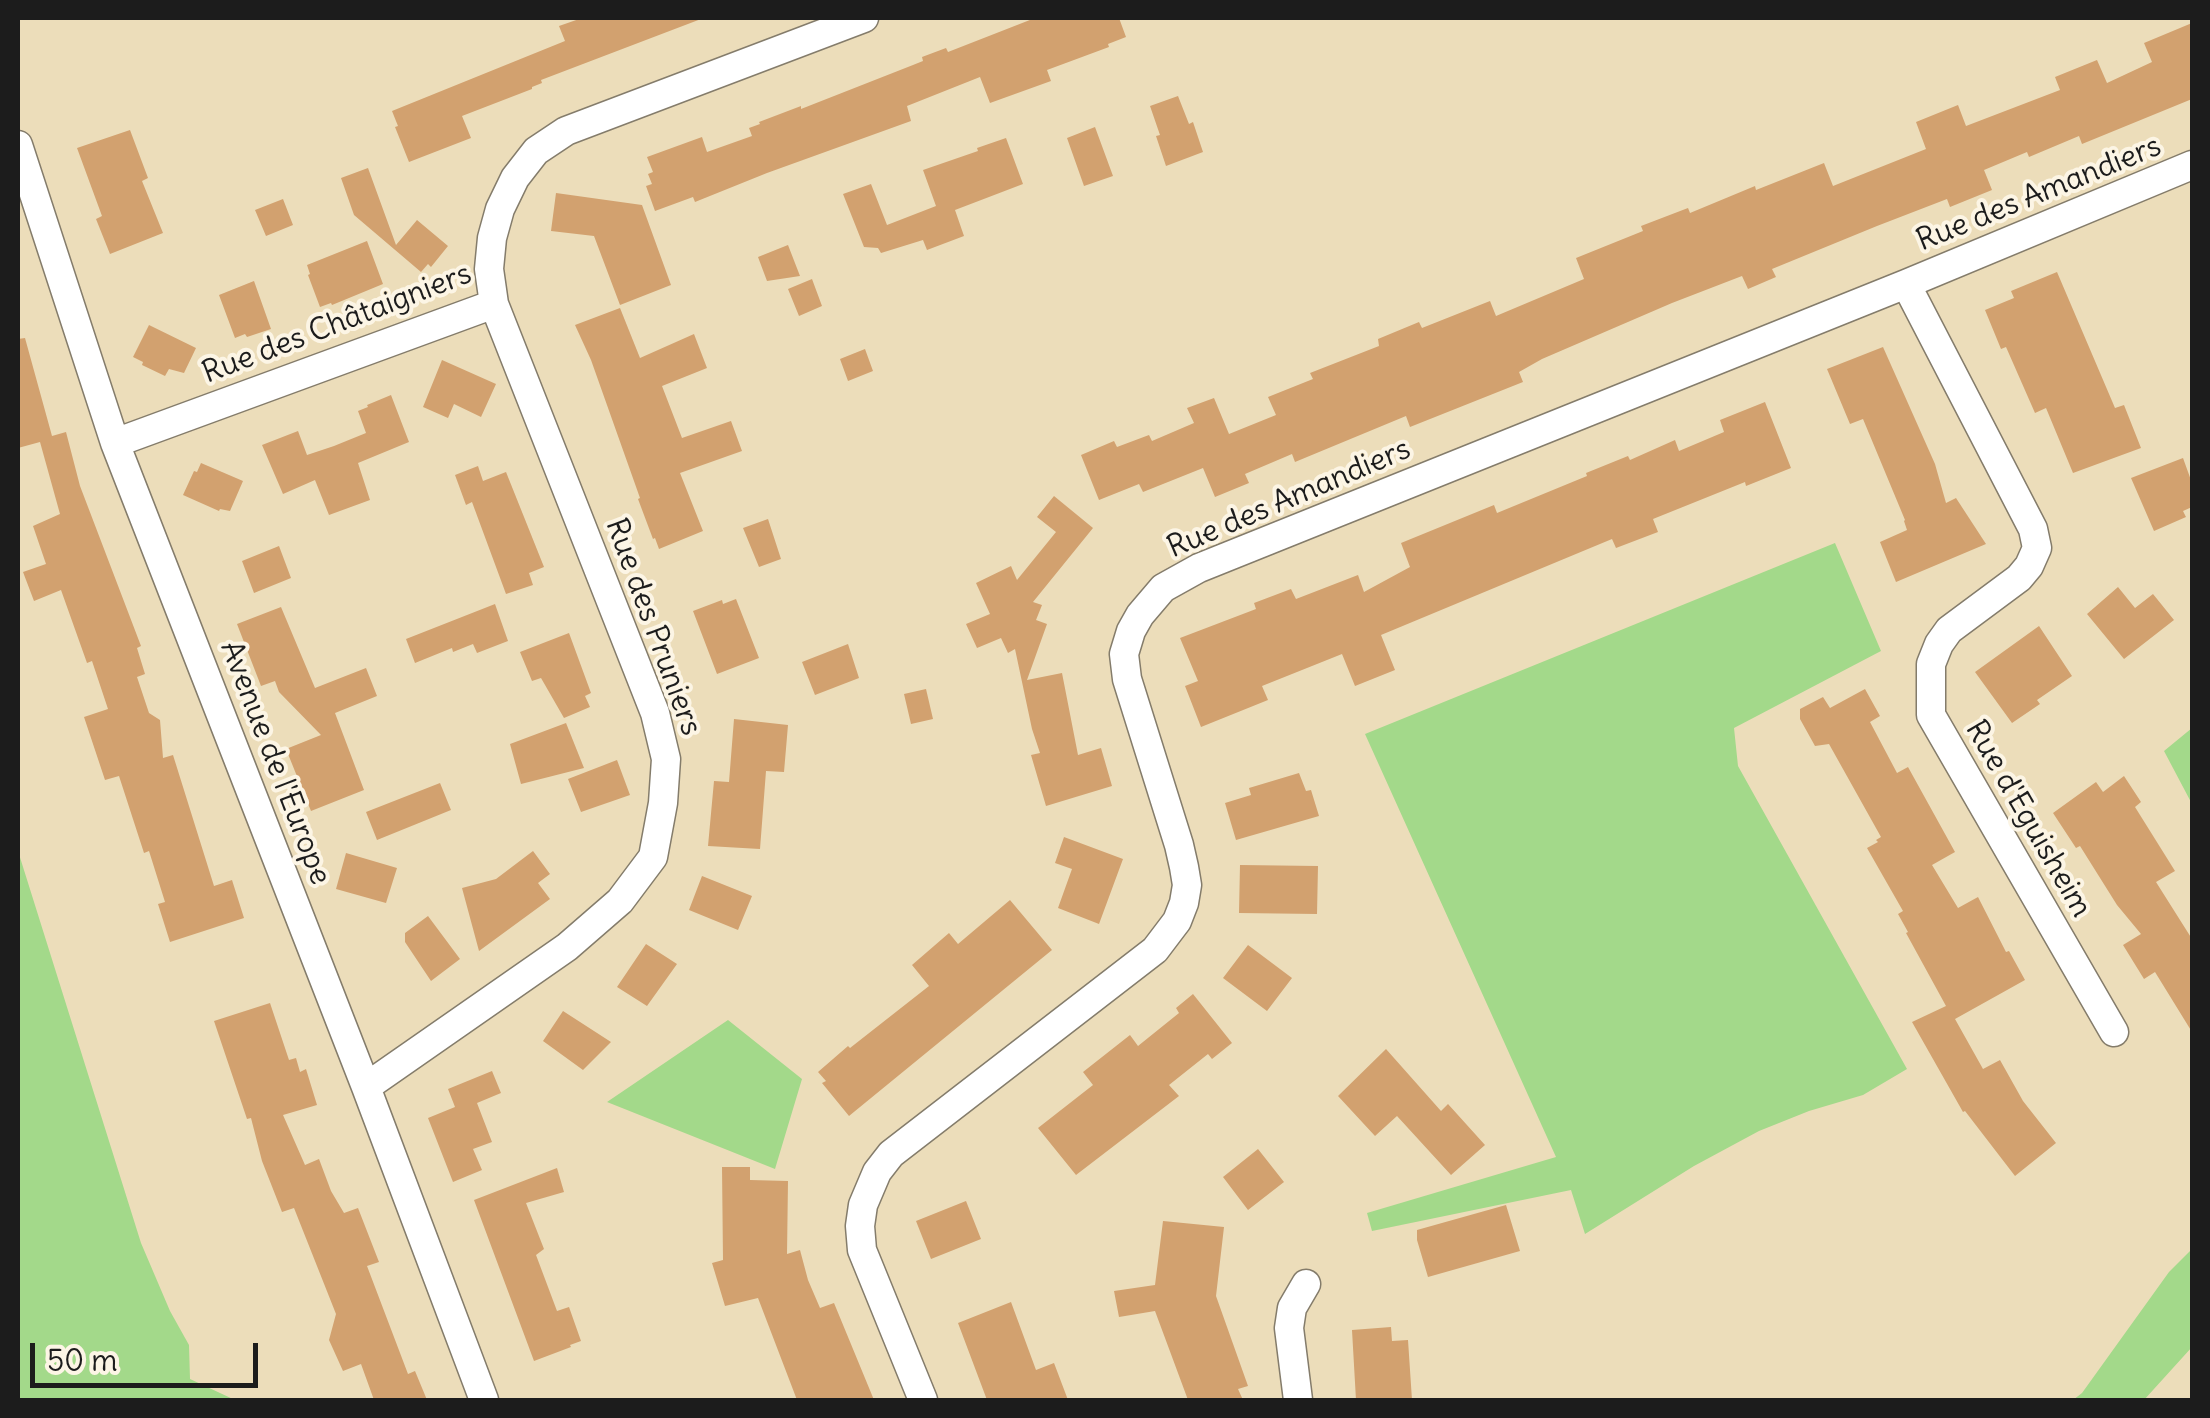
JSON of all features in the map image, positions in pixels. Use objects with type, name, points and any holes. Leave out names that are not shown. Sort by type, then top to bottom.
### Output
[{"type":"street","name":"Rue des Châtaigniers","points":[[115,443],[494,304],[489,269],[496,224],[515,178],[536,151],[566,132],[864,18]]},
{"type":"street","name":"Avenue de l'Europe","points":[[18,145],[115,443],[484,1400]]},
{"type":"street","name":"Rue des Amandiers","points":[[922,1400],[862,1250],[863,1206],[877,1172],[892,1154],[1155,950],[1178,921],[1187,885],[1179,845],[1127,679],[1124,654],[1131,631],[1147,604],[1163,588],[1199,568],[2192,166]]},
{"type":"street","name":"Rue d'Eguisheim","points":[[1906,284],[2033,529],[2037,548],[2019,578],[1949,630],[1939,644],[1931,664],[1931,715],[2114,1032]]},
{"type":"street","name":"Rue des Pruniers","points":[[366,1087],[567,946],[620,901],[653,856],[664,803],[666,758],[655,713],[494,304]]},
{"type":"street","points":[[1298,1400],[1289,1328],[1292,1308],[1306,1284]]},
{"type":"green space","points":[[1835,543],[1881,651],[1734,728],[1738,766],[1907,1069],[1863,1095],[1759,1131],[1585,1234],[1571,1190],[1372,1231],[1367,1213],[1556,1157],[1365,734]]},
{"type":"green space","points":[[2192,728],[2192,804],[2164,751]]},
{"type":"green space","points":[[18,851],[141,1243],[189,1345],[190,1379],[235,1400],[18,1400]]},
{"type":"green space","points":[[728,1020],[802,1079],[775,1169],[607,1102]]},
{"type":"green space","points":[[2192,1249],[2192,1347],[2144,1400],[2073,1400],[2169,1272]]},
{"type":"building","points":[[582,18],[701,19],[541,80],[532,89],[462,116],[471,138],[409,162],[392,111],[565,41],[559,26]]},
{"type":"building","points":[[1035,18],[1119,18],[1126,37],[1047,70],[1051,81],[990,103],[980,77],[907,106],[911,121],[695,202],[693,197],[655,211],[646,186],[652,184],[648,174],[653,172],[647,157],[702,137],[707,152],[752,136],[749,128],[759,122],[913,65],[923,61],[922,57],[946,48],[948,52]]},
{"type":"building","points":[[2192,23],[2192,99],[2082,144],[2079,136],[1984,170],[1992,190],[1950,207],[1947,199],[1877,226],[1772,269],[1776,277],[1748,289],[1742,276],[1672,303],[1542,359],[1519,372],[1523,382],[1410,427],[1406,416],[1295,462],[1292,454],[1245,474],[1249,483],[1215,497],[1203,468],[1143,492],[1139,484],[1099,500],[1081,455],[1114,441],[1117,447],[1149,435],[1152,441],[1194,423],[1187,408],[1214,398],[1229,434],[1276,415],[1268,397],[1313,379],[1310,373],[1379,346],[1378,339],[1419,322],[1422,328],[1490,301],[1496,316],[1584,279],[1576,258],[1643,231],[1641,226],[1688,208],[1690,213],[1824,163],[1833,186],[1926,149],[1916,122],[1958,105],[1966,126],[2060,90],[2055,77],[2097,60],[2107,83],[2152,62],[2144,43]]},
{"type":"building","points":[[1178,96],[1189,124],[1193,122],[1203,152],[1166,166],[1150,106]]},
{"type":"building","points":[[1095,127],[1113,176],[1084,186],[1067,138]]},
{"type":"building","points":[[130,130],[148,178],[142,181],[163,233],[110,254],[96,219],[102,216],[77,148]]},
{"type":"building","points":[[1006,138],[1023,184],[955,210],[964,236],[927,250],[923,240],[881,253],[878,248],[864,247],[843,194],[871,184],[887,225],[936,206],[923,170]]},
{"type":"building","points":[[368,168],[396,245],[417,220],[448,246],[431,267],[428,264],[421,272],[354,215],[341,178]]},
{"type":"building","points":[[556,193],[642,205],[671,285],[620,305],[594,236],[551,231]]},
{"type":"building","points":[[283,199],[293,225],[266,236],[255,210]]},
{"type":"building","points":[[367,241],[383,284],[320,307],[307,265]]},
{"type":"building","points":[[788,245],[800,276],[767,281],[758,257]]},
{"type":"building","points":[[2057,272],[2115,408],[2124,405],[2141,448],[2073,473],[2046,408],[2035,413],[1985,310],[2014,298],[2011,291]]},
{"type":"building","points":[[812,279],[822,306],[799,316],[788,289]]},
{"type":"building","points":[[254,281],[271,329],[235,338],[219,295]]},
{"type":"building","points":[[620,308],[640,358],[694,334],[707,368],[662,386],[682,438],[731,421],[742,451],[680,473],[703,531],[659,549],[575,325]]},
{"type":"building","points":[[149,325],[196,348],[184,373],[169,369],[165,376],[133,357]]},
{"type":"building","points":[[25,338],[52,436],[66,432],[80,486],[141,646],[137,648],[145,674],[137,677],[149,713],[160,720],[163,758],[173,755],[214,886],[232,880],[244,918],[170,942],[158,904],[165,902],[149,851],[144,853],[119,776],[105,780],[84,717],[108,709],[92,661],[87,663],[61,590],[34,601],[23,572],[46,564],[33,526],[60,514],[40,442],[18,448],[18,339]]},
{"type":"building","points":[[1883,347],[1935,464],[1946,503],[1956,498],[1986,544],[1896,582],[1880,542],[1907,530],[1905,520],[1863,419],[1850,424],[1827,369]]},
{"type":"building","points":[[865,349],[873,371],[848,381],[840,359]]},
{"type":"building","points":[[442,360],[496,384],[481,417],[454,404],[448,418],[423,407]]},
{"type":"building","points":[[391,395],[409,442],[358,463],[370,500],[329,515],[315,480],[283,494],[262,445],[298,431],[307,455],[334,446],[366,433],[358,411]]},
{"type":"building","points":[[1765,402],[1791,468],[1653,519],[1658,532],[1616,548],[1612,539],[1381,635],[1395,670],[1355,686],[1342,654],[1262,686],[1268,700],[1201,727],[1185,686],[1198,681],[1180,638],[1256,609],[1254,603],[1291,589],[1296,599],[1358,575],[1364,592],[1410,567],[1401,543],[1494,505],[1497,513],[1587,476],[1586,473],[1628,456],[1630,460],[1675,440],[1679,451],[1724,432],[1720,420]]},
{"type":"building","points":[[2183,458],[2192,483],[2192,507],[2183,511],[2186,517],[2154,531],[2131,478]]},
{"type":"building","points":[[201,463],[243,481],[230,511],[219,511],[183,495]]},
{"type":"building","points":[[478,466],[483,481],[506,472],[544,567],[529,573],[533,585],[506,594],[472,502],[466,505],[455,475]]},
{"type":"building","points":[[1054,496],[1093,528],[1033,602],[1042,605],[1036,620],[1047,624],[1027,680],[1062,673],[1078,755],[1101,748],[1112,786],[1046,806],[1031,755],[1040,753],[1015,649],[1008,653],[1001,638],[977,648],[966,624],[990,614],[976,583],[1011,566],[1017,580],[1056,532],[1037,517]]},
{"type":"building","points":[[768,519],[781,559],[759,567],[743,528]]},
{"type":"building","points":[[279,546],[291,578],[254,593],[242,561]]},
{"type":"building","points":[[2118,587],[2135,608],[2153,594],[2174,620],[2124,659],[2087,614]]},
{"type":"building","points":[[736,599],[759,658],[717,674],[693,611]]},
{"type":"building","points":[[495,604],[508,641],[477,653],[473,644],[453,652],[452,648],[415,663],[406,639]]},
{"type":"building","points":[[281,607],[315,688],[366,668],[377,696],[335,713],[364,790],[311,811],[286,749],[321,735],[279,692],[275,681],[261,686],[237,624]]},
{"type":"building","points":[[2039,626],[2072,676],[2012,723],[1975,672]]},
{"type":"building","points":[[569,633],[591,693],[585,696],[590,707],[564,718],[541,678],[532,681],[520,652]]},
{"type":"building","points":[[848,644],[859,678],[815,695],[802,662]]},
{"type":"building","points":[[926,689],[933,719],[911,724],[904,694]]},
{"type":"building","points":[[1865,689],[1880,716],[1870,722],[1897,773],[1908,767],[1955,852],[1932,865],[1958,908],[1978,897],[2025,980],[1955,1019],[1983,1069],[2000,1060],[2023,1101],[2056,1143],[2015,1176],[1963,1112],[1912,1022],[1946,1006],[1906,933],[1898,914],[1903,911],[1867,848],[1881,837],[1829,744],[1815,746],[1800,719],[1800,709],[1823,697],[1830,708]]},
{"type":"building","points":[[734,719],[788,725],[784,772],[766,771],[760,849],[708,846],[714,781],[729,782]]},
{"type":"building","points":[[566,723],[584,768],[521,784],[510,744]]},
{"type":"building","points":[[617,760],[630,795],[581,812],[568,779]]},
{"type":"building","points":[[1299,773],[1306,791],[1311,790],[1319,816],[1236,840],[1225,803],[1251,795],[1249,788]]},
{"type":"building","points":[[2124,776],[2141,802],[2135,807],[2175,871],[2156,882],[2192,939],[2192,1032],[2155,972],[2144,979],[2123,945],[2141,934],[2053,813],[2096,782],[2103,792]]},
{"type":"building","points":[[440,783],[451,810],[377,840],[366,812]]},
{"type":"building","points":[[1064,837],[1123,859],[1099,924],[1058,908],[1072,869],[1055,863]]},
{"type":"building","points":[[533,851],[550,874],[538,883],[550,899],[479,951],[462,888],[496,879]]},
{"type":"building","points":[[346,853],[397,868],[386,903],[336,889]]},
{"type":"building","points":[[1240,865],[1318,866],[1317,914],[1239,913]]},
{"type":"building","points":[[702,876],[752,896],[738,930],[689,910]]},
{"type":"building","points":[[1010,900],[1052,950],[849,1116],[822,1083],[826,1081],[818,1072],[929,986],[912,965],[949,933],[958,944]]},
{"type":"building","points":[[428,916],[460,959],[431,981],[405,942],[405,933]]},
{"type":"building","points":[[646,944],[677,964],[647,1006],[617,987]]},
{"type":"building","points":[[1248,945],[1292,978],[1267,1011],[1223,978]]},
{"type":"building","points":[[1193,994],[1232,1043],[1212,1059],[1208,1054],[1169,1085],[1179,1096],[1076,1175],[1038,1128],[1093,1085],[1083,1072],[1130,1035],[1138,1046],[1179,1013],[1176,1008]]},
{"type":"building","points":[[270,1003],[289,1060],[296,1058],[300,1072],[306,1069],[317,1105],[283,1115],[305,1165],[319,1159],[344,1213],[358,1208],[379,1262],[367,1266],[408,1374],[415,1371],[427,1400],[374,1400],[361,1364],[343,1371],[329,1340],[336,1314],[294,1208],[282,1212],[214,1021]]},
{"type":"building","points":[[563,1011],[611,1042],[583,1070],[543,1041]]},
{"type":"building","points":[[1386,1049],[1441,1111],[1448,1104],[1485,1145],[1451,1175],[1397,1116],[1375,1136],[1338,1096]]},
{"type":"building","points":[[492,1071],[501,1093],[477,1103],[492,1142],[473,1149],[482,1170],[453,1182],[428,1118],[455,1107],[448,1089]]},
{"type":"building","points":[[1258,1149],[1284,1182],[1248,1210],[1223,1177]]},
{"type":"building","points":[[722,1167],[750,1167],[750,1180],[788,1181],[787,1254],[800,1250],[820,1308],[834,1303],[874,1400],[797,1400],[758,1298],[725,1306],[712,1263],[723,1260]]},
{"type":"building","points":[[557,1168],[564,1192],[526,1203],[544,1249],[536,1255],[557,1311],[569,1307],[581,1341],[534,1361],[474,1200]]},
{"type":"building","points":[[966,1201],[981,1239],[931,1259],[916,1221]]},
{"type":"building","points":[[1506,1205],[1520,1251],[1428,1277],[1417,1230]]},
{"type":"building","points":[[1163,1221],[1224,1227],[1216,1296],[1248,1386],[1238,1389],[1243,1400],[1188,1400],[1155,1311],[1119,1317],[1114,1291],[1155,1285]]},
{"type":"building","points":[[1011,1302],[1036,1370],[1054,1363],[1068,1400],[987,1400],[958,1323]]},
{"type":"building","points":[[1391,1327],[1392,1341],[1408,1340],[1412,1400],[1356,1400],[1352,1330]]}]
